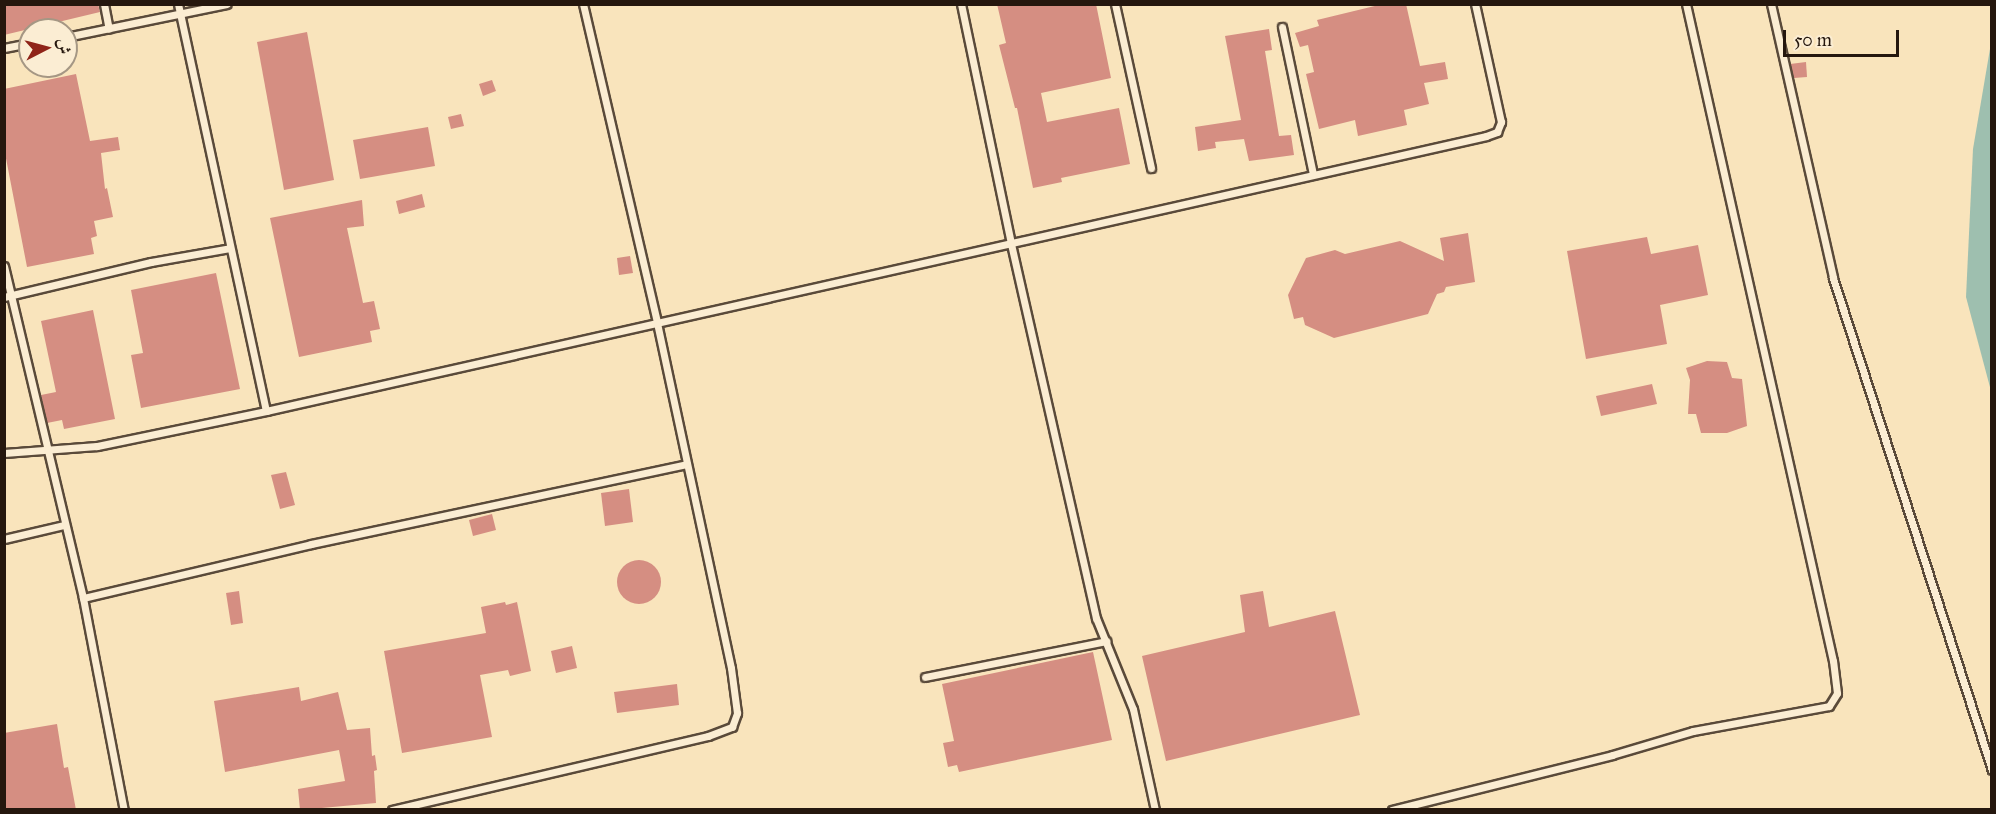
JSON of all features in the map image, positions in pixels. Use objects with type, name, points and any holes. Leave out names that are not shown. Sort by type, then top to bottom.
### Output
[{"type":"lane","points":[[104,4],[109,29]]},
{"type":"lane","points":[[178,4],[266,411]]},
{"type":"lane","points":[[78,35],[181,16],[227,4]]},
{"type":"lane","points":[[392,810],[708,736],[732,727],[737,713],[731,668],[657,322],[583,4]]},
{"type":"lane","points":[[961,4],[1011,244],[1096,618],[1133,709],[1155,810]]},
{"type":"lane","points":[[1115,4],[1151,168]]},
{"type":"lane","points":[[4,453],[97,446],[266,411],[1011,244],[1497,132],[1501,122],[1475,4]]},
{"type":"lane","points":[[1392,810],[1612,755],[1693,731],[1829,706],[1837,693],[1833,661],[1686,4]]},
{"type":"lane","points":[[1771,4],[1833,278],[1992,770]]},
{"type":"lane","points":[[1282,27],[1313,174]]},
{"type":"lane","points":[[8,297],[151,262],[230,248]]},
{"type":"lane","points":[[4,266],[8,297],[82,598],[124,810]]},
{"type":"lane","points":[[82,598],[323,542],[687,464]]},
{"type":"lane","points":[[4,539],[64,525]]},
{"type":"lane","points":[[925,677],[1106,641]]},
{"type":"shaded area","points":[[1991,43],[1991,391],[1966,297],[1973,149]]},
{"type":"building","points":[[4,4],[98,4],[100,12],[75,18],[18,18],[18,32],[4,35]]},
{"type":"building","points":[[997,4],[1096,4],[1111,78],[1041,93],[1047,122],[1119,108],[1130,164],[1061,178],[1062,182],[1033,188],[1017,108],[1015,108],[999,45],[1006,43]]},
{"type":"building","points":[[1383,4],[1406,4],[1420,66],[1445,62],[1448,79],[1424,83],[1429,104],[1404,110],[1407,125],[1358,136],[1355,120],[1319,129],[1306,74],[1314,72],[1308,45],[1300,47],[1295,33],[1319,26],[1317,20]]},
{"type":"building","points":[[1269,29],[1272,50],[1265,51],[1279,136],[1291,135],[1294,155],[1249,161],[1244,139],[1215,142],[1216,148],[1198,151],[1195,127],[1241,120],[1225,36]]},
{"type":"building","points":[[307,32],[334,180],[284,190],[257,42]]},
{"type":"building","points":[[1806,62],[1807,77],[1794,78],[1790,64]]},
{"type":"building","points":[[57,78],[77,78],[90,141],[118,137],[120,150],[101,153],[105,189],[107,188],[113,217],[94,221],[97,236],[91,238],[94,254],[27,267],[4,148],[4,89]]},
{"type":"building","points":[[492,80],[496,91],[483,96],[479,84]]},
{"type":"building","points":[[461,114],[464,126],[451,129],[448,117]]},
{"type":"building","points":[[428,127],[435,166],[360,179],[353,140]]},
{"type":"building","points":[[422,194],[425,207],[399,214],[396,201]]},
{"type":"building","points":[[362,200],[364,226],[347,228],[363,303],[374,301],[380,329],[370,331],[372,342],[299,357],[270,218]]},
{"type":"building","points":[[1468,233],[1475,282],[1446,287],[1444,292],[1437,294],[1428,314],[1334,338],[1305,325],[1303,317],[1294,319],[1288,295],[1306,258],[1335,250],[1345,254],[1400,241],[1444,261],[1440,238]]},
{"type":"building","points":[[1647,237],[1651,254],[1698,245],[1708,295],[1660,305],[1667,344],[1586,359],[1567,251]]},
{"type":"building","points":[[630,256],[633,273],[619,275],[617,258]]},
{"type":"building","points":[[216,273],[240,389],[141,408],[131,355],[143,353],[131,290]]},
{"type":"building","points":[[93,310],[115,419],[64,429],[62,420],[47,423],[41,395],[56,392],[41,321]]},
{"type":"building","points":[[1707,361],[1727,362],[1732,378],[1742,379],[1747,426],[1727,433],[1701,433],[1696,414],[1688,414],[1690,380],[1686,368]]},
{"type":"building","points":[[1652,384],[1657,404],[1601,416],[1596,396]]},
{"type":"building","points":[[286,472],[295,505],[280,509],[271,475]]},
{"type":"building","points":[[629,489],[633,522],[605,526],[601,493]]},
{"type":"building","points":[[492,514],[496,530],[473,536],[469,520]]},
{"type":"building","points":[[639,560],[648,561],[655,566],[660,573],[660,591],[655,598],[648,603],[639,604],[630,603],[623,598],[618,591],[617,582],[618,573],[623,566],[630,561]]},
{"type":"building","points":[[239,591],[243,623],[231,625],[226,593]]},
{"type":"building","points":[[1263,591],[1269,627],[1335,611],[1360,715],[1166,761],[1142,656],[1245,632],[1240,595]]},
{"type":"building","points":[[505,602],[506,605],[517,602],[531,671],[510,676],[508,670],[480,675],[492,737],[402,753],[384,651],[486,633],[481,607]]},
{"type":"building","points":[[572,646],[577,668],[556,673],[551,651]]},
{"type":"building","points":[[1093,652],[1112,740],[959,772],[957,765],[948,767],[943,743],[954,741],[942,684]]},
{"type":"building","points":[[677,684],[679,705],[617,713],[614,692]]},
{"type":"building","points":[[299,687],[301,701],[338,692],[347,730],[370,728],[372,756],[375,755],[377,770],[374,771],[376,803],[300,810],[298,789],[345,781],[339,750],[225,772],[214,701]]},
{"type":"building","points":[[57,724],[64,768],[68,767],[76,810],[4,810],[4,733]]}]
